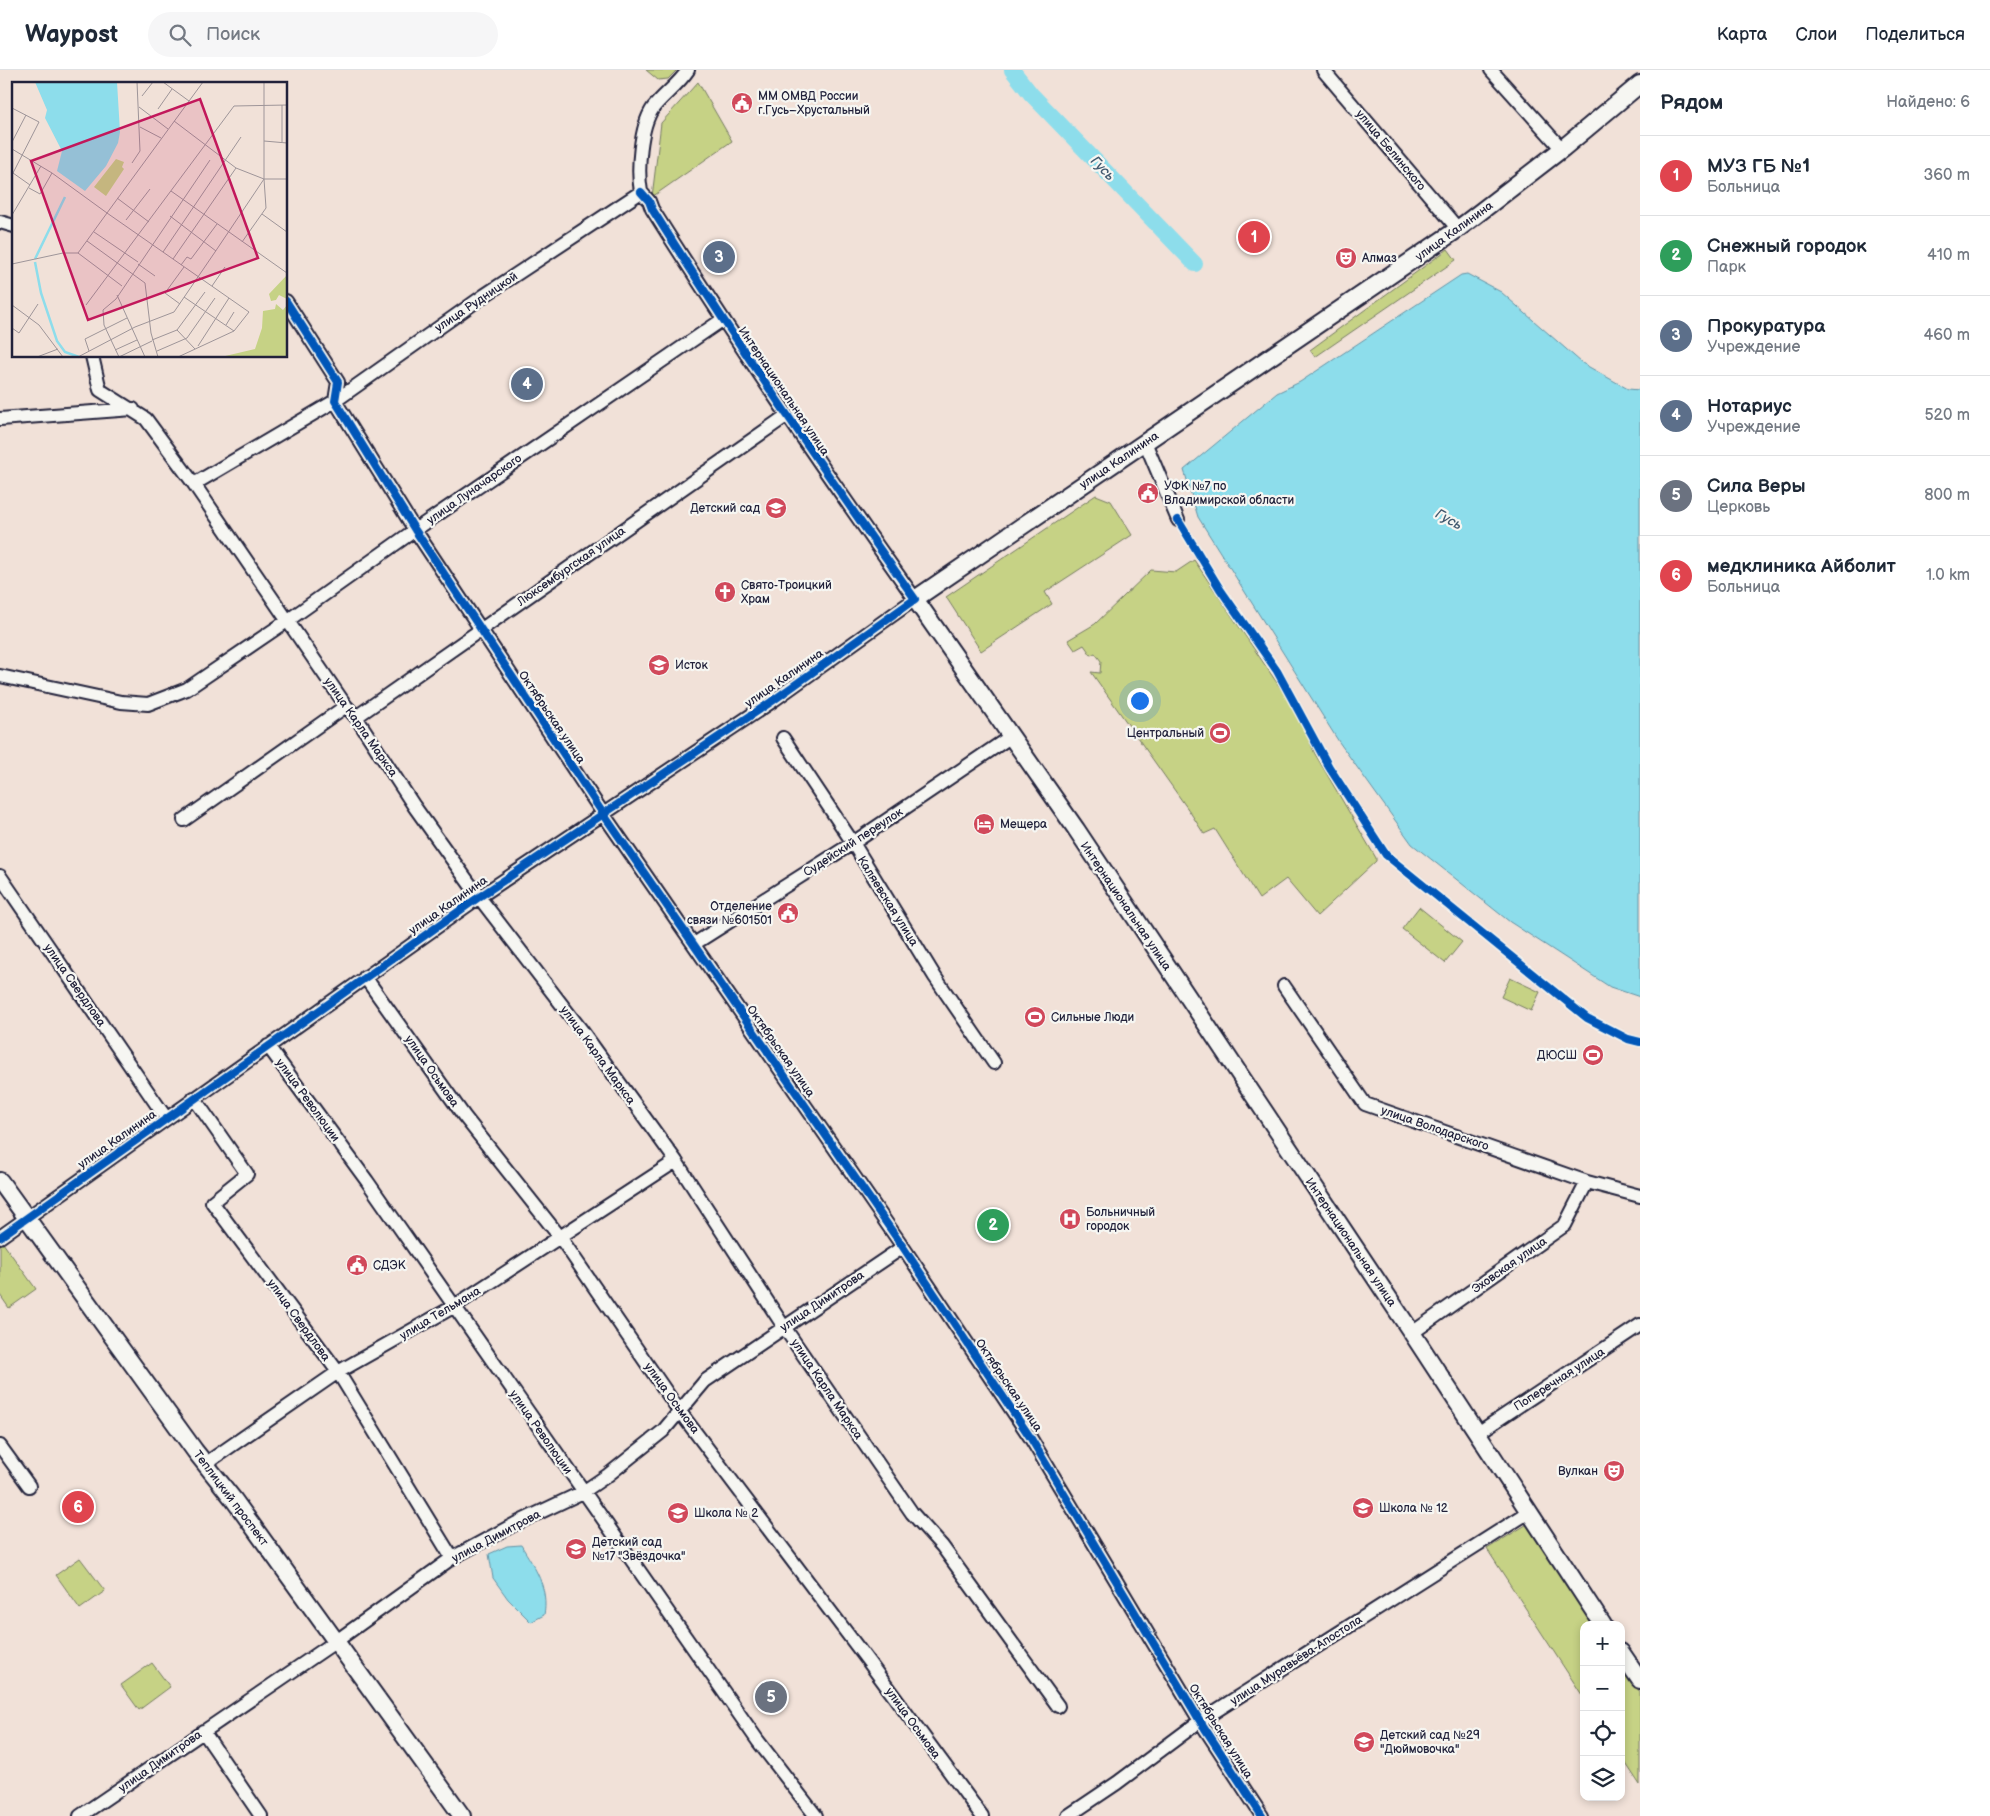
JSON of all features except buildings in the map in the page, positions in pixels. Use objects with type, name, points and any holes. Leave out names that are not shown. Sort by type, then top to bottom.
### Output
[{"type":"main road","name":"улица Калинина","points":[[915,599],[1458,230],[1562,149],[1640,84]]},
{"type":"main road","name":"Интернациональная улица","points":[[915,599],[1010,738],[1076,829],[1134,920],[1412,1333],[1600,1621]]},
{"type":"main road","name":"Теплицкий проспект","points":[[0,1181],[205,1464],[234,1500],[462,1816]]},
{"type":"main road","points":[[1625,1658],[1640,1680]]},
{"type":"street","points":[[641,192],[639,179],[640,156],[644,131],[652,110],[688,70]]},
{"type":"street","name":"улица Белинского","points":[[1324,70],[1458,230]]},
{"type":"street","points":[[1491,70],[1562,149]]},
{"type":"street","name":"Интернациональная улица","points":[[641,192],[649,201],[652,209],[722,320],[786,416],[915,599]]},
{"type":"street","name":"улица Рудницкой","points":[[194,484],[335,401],[485,295],[641,192]]},
{"type":"street","points":[[288,304],[338,382],[335,401]]},
{"type":"street","name":"улица Луначарского","points":[[0,676],[121,702],[148,704],[187,689],[288,621],[414,530],[722,320]]},
{"type":"street","name":"улица Карла Маркса","points":[[92,358],[100,390],[146,419],[194,484],[346,706],[356,717],[414,806],[479,897],[582,1031],[676,1162],[784,1327],[912,1513],[942,1546],[1058,1706]]},
{"type":"street","name":"Октябрьская улица","points":[[335,401],[414,530],[604,815],[903,1247],[1030,1436],[1200,1722],[1262,1816]]},
{"type":"street","points":[[0,419],[132,409]]},
{"type":"street","name":"Люксембургская улица","points":[[356,717],[786,416]]},
{"type":"street","points":[[1145,442],[1178,520]]},
{"type":"street","name":"улица Калинина","points":[[0,1236],[479,897],[771,702],[915,599]]},
{"type":"street","points":[[184,820],[346,706]]},
{"type":"street","name":"Каляевская улица","points":[[783,738],[853,843],[935,977],[994,1063]]},
{"type":"street","name":"Судейский переулок","points":[[694,944],[853,843],[1010,738]]},
{"type":"street","name":"улица Свердлова","points":[[0,876],[166,1118]]},
{"type":"street","name":"улица Осьмова","points":[[366,977],[464,1116],[560,1238],[680,1412],[982,1816]]},
{"type":"street","name":"улица Володарского","points":[[1284,986],[1365,1104],[1587,1182],[1640,1196]]},
{"type":"street","name":"улица Революции","points":[[268,1046],[367,1181],[453,1307],[758,1741],[816,1816]]},
{"type":"street","name":"улица Свердлова","points":[[194,1098],[247,1174],[212,1202],[338,1372],[452,1558]]},
{"type":"street","name":"улица Тельмана","points":[[205,1464],[338,1372],[453,1307],[676,1162]]},
{"type":"street","name":"Эховская улица","points":[[1412,1333],[1565,1225],[1587,1182]]},
{"type":"street","name":"улица Димитрова","points":[[80,1816],[336,1642],[452,1558],[515,1524],[583,1492],[633,1456],[663,1430],[705,1381],[903,1247]]},
{"type":"street","name":"Поперечная улица","points":[[1478,1433],[1640,1325]]},
{"type":"street","points":[[0,1446],[29,1486]]},
{"type":"street","name":"улица Муравьёва-Апостола","points":[[1068,1816],[1117,1783],[1200,1722],[1529,1512]]},
{"type":"street","points":[[203,1731],[261,1816]]},
{"type":"green space","points":[[646,70],[677,70],[668,79],[658,80]]},
{"type":"green space","points":[[698,82],[732,141],[652,197],[661,123]]},
{"type":"green space","points":[[1448,249],[1456,260],[1315,357],[1310,350]]},
{"type":"green space","points":[[1096,495],[1111,501],[1132,535],[1045,592],[1052,604],[981,651],[946,597]]},
{"type":"green space","name":"Центральный","points":[[1194,560],[1298,714],[1315,754],[1376,858],[1376,861],[1317,916],[1286,879],[1259,899],[1215,829],[1204,834],[1091,672],[1100,673],[1101,661],[1095,653],[1091,655],[1084,645],[1075,650],[1068,640],[1095,624],[1151,570],[1176,572]]},
{"type":"green space","points":[[1419,907],[1462,942],[1445,963],[1402,929]]},
{"type":"green space","points":[[1510,978],[1540,992],[1531,1011],[1501,997]]},
{"type":"green space","points":[[3,1243],[36,1289],[9,1308],[0,1295],[0,1245]]},
{"type":"green space","points":[[1529,1523],[1593,1621],[1580,1621],[1580,1692],[1487,1549]]},
{"type":"green space","points":[[80,1558],[105,1591],[80,1609],[56,1575]]},
{"type":"green space","points":[[152,1663],[170,1687],[139,1710],[121,1685]]},
{"type":"green space","points":[[1625,1670],[1640,1692],[1640,1785],[1625,1762]]},
{"type":"water","points":[[1467,274],[1501,292],[1582,363],[1628,389],[1640,390],[1640,997],[1610,987],[1510,922],[1412,844],[1339,742],[1198,517],[1184,470],[1277,393],[1300,382],[1461,275]]},
{"type":"water","points":[[521,1545],[543,1587],[544,1615],[531,1622],[508,1599],[493,1578],[489,1554],[507,1546]]},
{"type":"waterway","name":"Гусь","points":[[1012,70],[1031,94],[1195,264]]},
{"type":"cycle path","points":[[0,1237],[479,897],[771,702],[915,599],[781,406],[684,259],[652,209],[649,201],[641,192]]},
{"type":"cycle path","points":[[288,304],[338,382],[335,401],[415,530],[604,815],[903,1247],[1030,1437],[1200,1721],[1262,1816]]},
{"type":"cycle path","points":[[1178,520],[1220,589],[1277,671],[1329,767],[1386,855],[1587,1018],[1628,1039],[1640,1042]]},
{"type":"place","name":"ММ ОМВД России г.Гусь–Хрустальный","points":[[742,103]]},
{"type":"place","name":"МУЗ ГБ №1","points":[[1254,237]]},
{"type":"place","name":"Прокуратура","points":[[719,257]]},
{"type":"place","name":"Алмаз","points":[[1346,258]]},
{"type":"place","name":"Нотариус","points":[[527,384]]},
{"type":"place","name":"УФК №7 по Владимирской области","points":[[1148,493]]},
{"type":"place","name":"Детский сад","points":[[776,508]]},
{"type":"place","name":"Свято-Троицкий Храм","points":[[725,592]]},
{"type":"place","name":"Исток","points":[[659,665]]},
{"type":"place","name":"Центральный","points":[[1220,733]]},
{"type":"place","name":"Мещера","points":[[984,824]]},
{"type":"place","name":"Отделение связи №601501","points":[[788,913]]},
{"type":"place","name":"Сильные Люди","points":[[1035,1017]]},
{"type":"place","name":"ДЮСШ","points":[[1593,1055]]},
{"type":"place","name":"Больничный городок","points":[[1070,1219]]},
{"type":"place","name":"Снежный городок","points":[[993,1225]]},
{"type":"place","name":"СДЭК","points":[[357,1265]]},
{"type":"place","name":"Вулкан","points":[[1614,1471]]},
{"type":"place","name":"медклиника Айболит","points":[[78,1507]]},
{"type":"place","name":"Школа № 12","points":[[1363,1508]]},
{"type":"place","name":"Школа № 2","points":[[678,1513]]},
{"type":"place","name":"Детский сад №17 \"Звёздочка\"","points":[[576,1549]]},
{"type":"place","name":"Сила Веры","points":[[771,1697]]},
{"type":"place","name":"Детский сад №29 \"Дюймовочка\"","points":[[1364,1742]]}]
